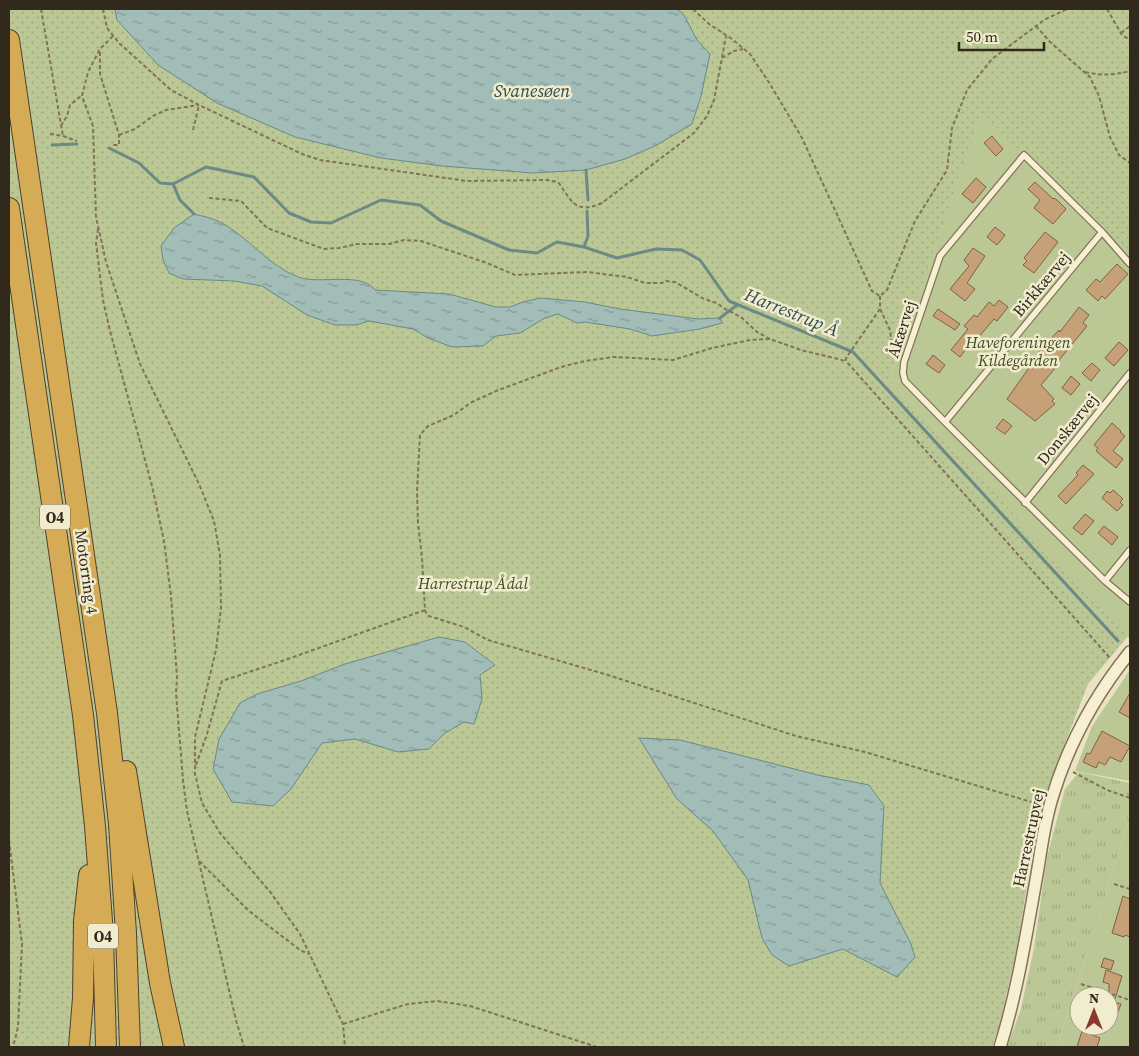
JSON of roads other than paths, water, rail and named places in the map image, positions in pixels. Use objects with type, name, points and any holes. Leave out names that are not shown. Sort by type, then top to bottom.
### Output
[{"type":"highway","name":"Motorring 4","points":[[9,40],[107,713],[120,824],[130,1047]]},
{"type":"highway","name":"Motorring 4","points":[[9,208],[83,715],[95,826],[103,935],[106,1047]]},
{"type":"highway","points":[[87,570],[112,676],[160,983],[174,1047]]},
{"type":"highway","points":[[79,1047],[83,998],[84,921],[95,826]]},
{"type":"street","name":"Harrestrupvej","points":[[1000,1047],[1014,996],[1050,808],[1063,766],[1079,730],[1130,652]]},
{"type":"lane","name":"Åkærvej","points":[[1130,264],[1102,232],[1024,155],[940,256],[904,362],[903,373],[905,381],[1025,503],[1105,581],[1130,602]]},
{"type":"lane","name":"Birkkærvej","points":[[945,422],[1102,232]]},
{"type":"lane","name":"Donskærvej","points":[[1025,503],[1130,373]]},
{"type":"lane","points":[[1105,581],[1130,550]]},
{"type":"water","name":"Svanesøen","points":[[115,9],[677,9],[684,15],[697,40],[710,54],[701,96],[692,124],[655,146],[625,159],[586,170],[533,173],[442,166],[381,158],[295,137],[217,103],[158,65],[117,20]]},
{"type":"water","points":[[194,214],[220,222],[240,235],[287,272],[307,279],[360,281],[369,284],[375,290],[449,294],[496,307],[510,307],[540,298],[585,302],[620,309],[698,319],[720,318],[722,323],[700,329],[652,336],[630,329],[585,322],[577,323],[558,314],[545,318],[520,333],[496,336],[483,346],[452,347],[428,338],[413,329],[369,321],[356,325],[335,325],[307,315],[262,286],[234,281],[183,279],[169,273],[163,260],[161,246],[174,228]]},
{"type":"water","points":[[439,637],[465,642],[495,665],[480,675],[482,699],[474,724],[464,722],[445,733],[429,749],[398,752],[355,739],[322,743],[291,789],[273,806],[232,802],[213,769],[219,739],[240,703],[257,694],[301,681],[345,664]]},
{"type":"water","points":[[639,738],[680,740],[818,775],[869,785],[884,806],[880,883],[911,944],[915,957],[897,977],[843,949],[789,966],[772,955],[762,938],[748,880],[713,831],[677,799]]},
{"type":"waterway","name":"Harrestrup Å","points":[[52,145],[77,144]]},
{"type":"waterway","name":"Harrestrup Å","points":[[109,148],[139,163],[160,183],[173,184],[206,167],[254,177],[289,213],[311,222],[331,223],[381,200],[420,205],[441,221],[509,250],[537,253],[557,242],[584,247],[617,258],[656,249],[682,250],[700,260],[729,301],[853,352],[1118,641]]},
{"type":"waterway","points":[[586,170],[588,200]]},
{"type":"waterway","points":[[173,184],[180,200],[194,214]]},
{"type":"waterway","points":[[584,247],[588,236],[587,211]]},
{"type":"waterway","points":[[720,318],[737,305]]},
{"type":"park label","name":"Haveforeningen Kildegården","points":[[1018,351]]},
{"type":"park label","name":"Harrestrup Ådal","points":[[473,583]]}]
